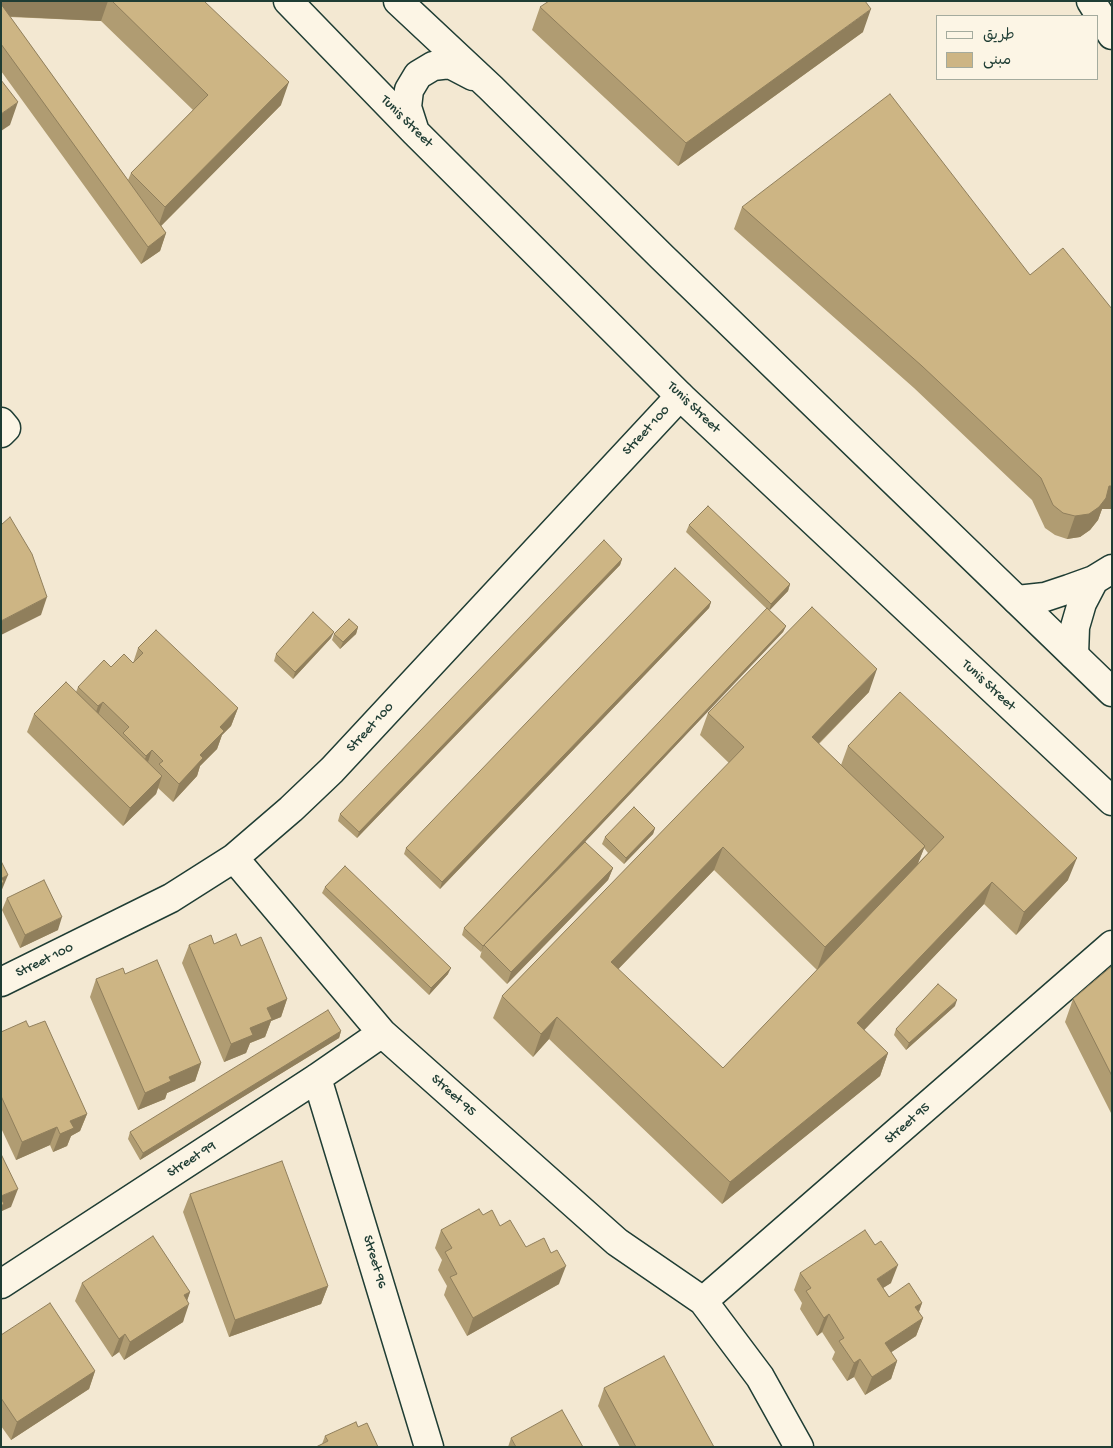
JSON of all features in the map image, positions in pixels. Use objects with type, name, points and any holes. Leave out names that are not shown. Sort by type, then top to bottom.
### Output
[{"type":"street","name":"Tunis Street","points":[[288,1],[415,132],[680,396],[1112,801]]},
{"type":"street","points":[[398,1],[491,88],[662,257],[1112,692]]},
{"type":"street","points":[[1091,1],[1112,35]]},
{"type":"street","points":[[415,132],[407,107],[409,90],[418,75],[426,70],[433,66],[450,64],[491,88]]},
{"type":"street","name":"Street 100","points":[[1,982],[172,898],[234,858],[332,770],[680,396]]},
{"type":"street","points":[[1017,600],[1044,597],[1103,574]]},
{"type":"street","points":[[1074,655],[1075,627],[1082,603],[1103,574]]},
{"type":"street","name":"Street 95","points":[[234,858],[382,1033],[617,1242],[703,1301],[760,1376],[799,1447]]},
{"type":"street","name":"Street 95","points":[[703,1301],[1112,945]]},
{"type":"street","name":"Street 99","points":[[1,1284],[382,1033]]},
{"type":"street","name":"Street 96","points":[[316,1078],[429,1447]]},
{"type":"building","points":[[112,1],[204,1],[289,82],[165,207],[131,173],[208,95]]},
{"type":"building","points":[[549,1],[865,1],[871,9],[686,143],[540,7]]},
{"type":"building","points":[[1,4],[166,233],[148,247],[1,44]]},
{"type":"building","points":[[1,80],[18,102],[1,114]]},
{"type":"building","points":[[890,94],[1030,275],[1063,248],[1112,309],[1112,486],[1109,486],[1106,498],[1099,507],[1089,514],[1075,516],[1063,513],[1053,505],[1041,478],[922,366],[742,207]]},
{"type":"building","points":[[708,506],[790,584],[771,604],[689,525]]},
{"type":"building","points":[[10,517],[32,554],[47,597],[1,621],[1,525]]},
{"type":"building","points":[[604,540],[622,559],[359,832],[340,814]]},
{"type":"building","points":[[675,568],[711,602],[442,882],[406,848]]},
{"type":"building","points":[[812,607],[877,669],[812,737],[925,846],[825,947],[723,847],[611,962],[723,1068],[944,837],[848,746],[900,692],[1077,858],[1024,912],[992,882],[857,1023],[888,1053],[730,1182],[557,1017],[541,1034],[502,996],[744,747],[708,713]]},
{"type":"building","points":[[767,608],[786,626],[483,946],[464,928]]},
{"type":"building","points":[[313,612],[334,632],[295,672],[276,654]]},
{"type":"building","points":[[349,619],[358,627],[343,642],[334,634]]},
{"type":"building","points":[[156,630],[238,708],[220,727],[224,731],[200,755],[203,758],[179,784],[159,764],[163,761],[152,750],[146,756],[123,733],[129,727],[103,702],[98,706],[78,687],[104,660],[111,667],[124,654],[133,663],[143,653],[138,648]]},
{"type":"building","points":[[66,682],[162,776],[130,808],[34,714]]},
{"type":"building","points":[[634,807],[655,828],[626,858],[605,837]]},
{"type":"building","points":[[585,842],[613,868],[511,972],[484,945]]},
{"type":"building","points":[[1,861],[8,875],[2,878],[4,882],[1,884]]},
{"type":"building","points":[[345,866],[451,968],[431,988],[325,887]]},
{"type":"building","points":[[44,880],[62,917],[25,935],[7,898]]},
{"type":"building","points":[[236,934],[241,946],[261,937],[287,999],[267,1008],[272,1019],[250,1028],[253,1035],[231,1044],[189,945],[211,935],[214,944]]},
{"type":"building","points":[[157,960],[201,1063],[169,1077],[171,1081],[145,1093],[96,979],[123,968],[125,974]]},
{"type":"building","points":[[1112,966],[1112,1076],[1073,999]]},
{"type":"building","points":[[938,984],[957,1000],[909,1043],[896,1029]]},
{"type":"building","points":[[328,1010],[341,1031],[143,1153],[130,1132]]},
{"type":"building","points":[[26,1021],[29,1027],[45,1021],[87,1114],[70,1121],[74,1128],[60,1134],[57,1127],[22,1142],[1,1096],[1,1032]]},
{"type":"building","points":[[1,1154],[18,1189],[1,1196]]},
{"type":"building","points":[[282,1161],[328,1286],[235,1320],[190,1194]]},
{"type":"building","points":[[479,1209],[483,1215],[492,1210],[500,1226],[510,1220],[526,1247],[544,1238],[551,1253],[557,1250],[566,1266],[473,1318],[450,1277],[457,1274],[445,1252],[452,1248],[441,1230]]},
{"type":"building","points":[[865,1230],[875,1245],[881,1241],[898,1265],[877,1279],[889,1297],[909,1283],[922,1303],[915,1307],[923,1318],[885,1343],[897,1361],[872,1377],[860,1359],[854,1363],[839,1341],[844,1338],[829,1314],[824,1318],[806,1291],[811,1288],[800,1273]]},
{"type":"building","points":[[153,1236],[190,1292],[184,1295],[189,1304],[130,1342],[125,1334],[119,1339],[82,1283]]},
{"type":"building","points":[[50,1303],[95,1371],[17,1422],[1,1398],[1,1335]]},
{"type":"building","points":[[664,1356],[714,1447],[636,1447],[604,1388]]},
{"type":"building","points":[[562,1410],[583,1447],[516,1447],[511,1438]]},
{"type":"building","points":[[356,1422],[358,1427],[367,1423],[378,1447],[316,1447],[328,1441],[325,1436]]}]
